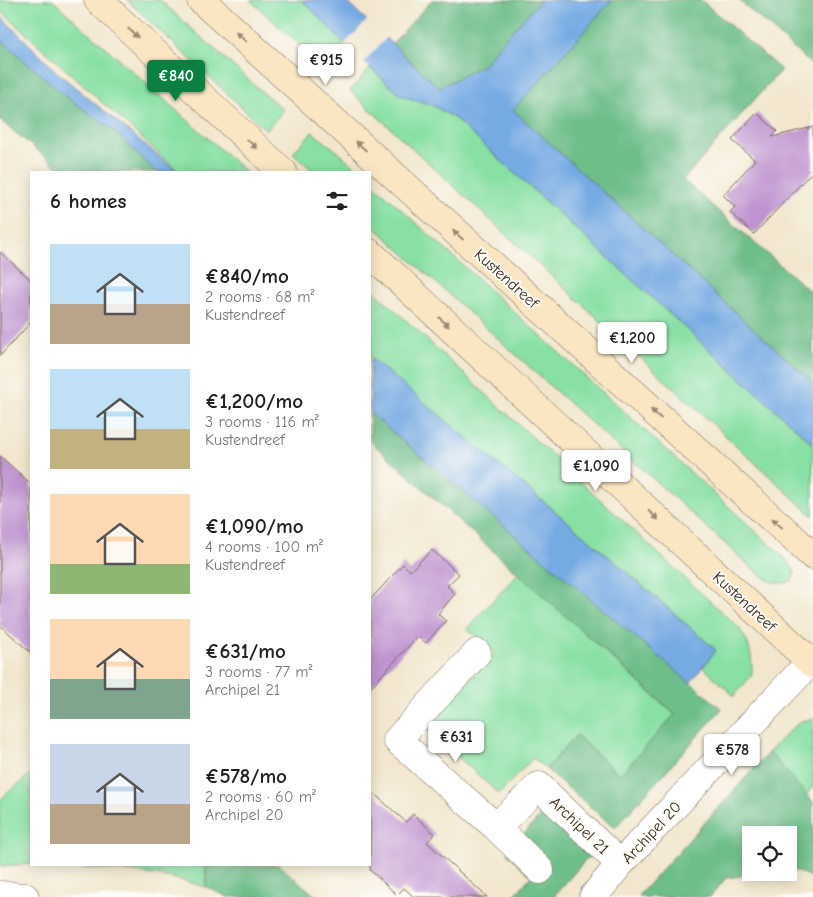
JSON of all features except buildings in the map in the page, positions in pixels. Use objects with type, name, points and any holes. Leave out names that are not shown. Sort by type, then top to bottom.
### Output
[{"type":"main road","points":[[98,0],[282,171]]},
{"type":"main road","name":"Kustendreef","points":[[201,0],[813,556]]},
{"type":"main road","name":"Kustendreef","points":[[371,254],[812,661]]},
{"type":"street","points":[[477,652],[397,740],[540,870]]},
{"type":"street","name":"Archipel 20","points":[[593,897],[620,864],[812,661]]},
{"type":"street","name":"Archipel 21","points":[[496,828],[539,786],[620,864]]},
{"type":"street","points":[[0,895],[25,897]]},
{"type":"green space","points":[[0,0],[52,0],[245,171],[178,171],[0,10]]},
{"type":"green space","points":[[127,0],[160,0],[284,110],[266,130]]},
{"type":"green space","points":[[250,0],[302,0],[345,44],[324,67]]},
{"type":"green space","points":[[432,0],[541,0],[500,44],[485,64],[439,88],[392,44]]},
{"type":"green space","points":[[612,0],[701,0],[781,70],[683,180],[813,294],[813,383],[513,110]]},
{"type":"green space","points":[[739,0],[813,0],[813,66]]},
{"type":"green space","points":[[0,39],[65,96],[178,171],[63,171],[0,120]]},
{"type":"green space","points":[[370,68],[400,95],[432,105],[454,118],[813,444],[813,516],[350,91]]},
{"type":"green space","points":[[312,132],[360,171],[313,171],[293,153]]},
{"type":"green space","points":[[371,182],[785,558],[795,572],[792,581],[775,583],[754,570],[371,224]]},
{"type":"green space","points":[[371,288],[739,628],[750,650],[752,675],[734,696],[703,667],[716,650],[593,543],[372,360]]},
{"type":"green space","points":[[371,414],[722,709],[615,828],[546,769],[576,735],[620,775],[675,714],[371,442]]},
{"type":"green space","points":[[518,573],[675,715],[620,775],[576,735],[546,769],[533,758],[499,794],[425,727],[494,654],[467,629]]},
{"type":"green space","points":[[813,719],[813,787],[806,795],[769,752],[801,721]]},
{"type":"green space","points":[[769,752],[813,802],[813,878],[797,871],[797,826],[742,826],[742,876],[726,878],[710,897],[637,897]]},
{"type":"green space","points":[[30,775],[30,864],[0,866],[0,801]]},
{"type":"green space","points":[[543,813],[590,855],[553,897],[513,897],[531,876],[507,853]]},
{"type":"green space","points":[[57,866],[206,866],[206,887],[173,878],[136,872]]},
{"type":"green space","points":[[206,866],[280,866],[317,897],[228,897],[206,887]]},
{"type":"water","points":[[302,0],[345,0],[439,88],[485,64],[500,44],[541,0],[612,0],[513,110],[813,383],[813,444],[454,118],[432,105],[400,95],[345,44]]},
{"type":"water","points":[[0,15],[58,73],[177,171],[155,171],[112,129],[65,96],[0,39]]},
{"type":"water","points":[[372,359],[593,543],[716,650],[690,683],[371,414]]},
{"type":"pier","points":[[369,18],[388,36],[362,64],[343,46]]}]
